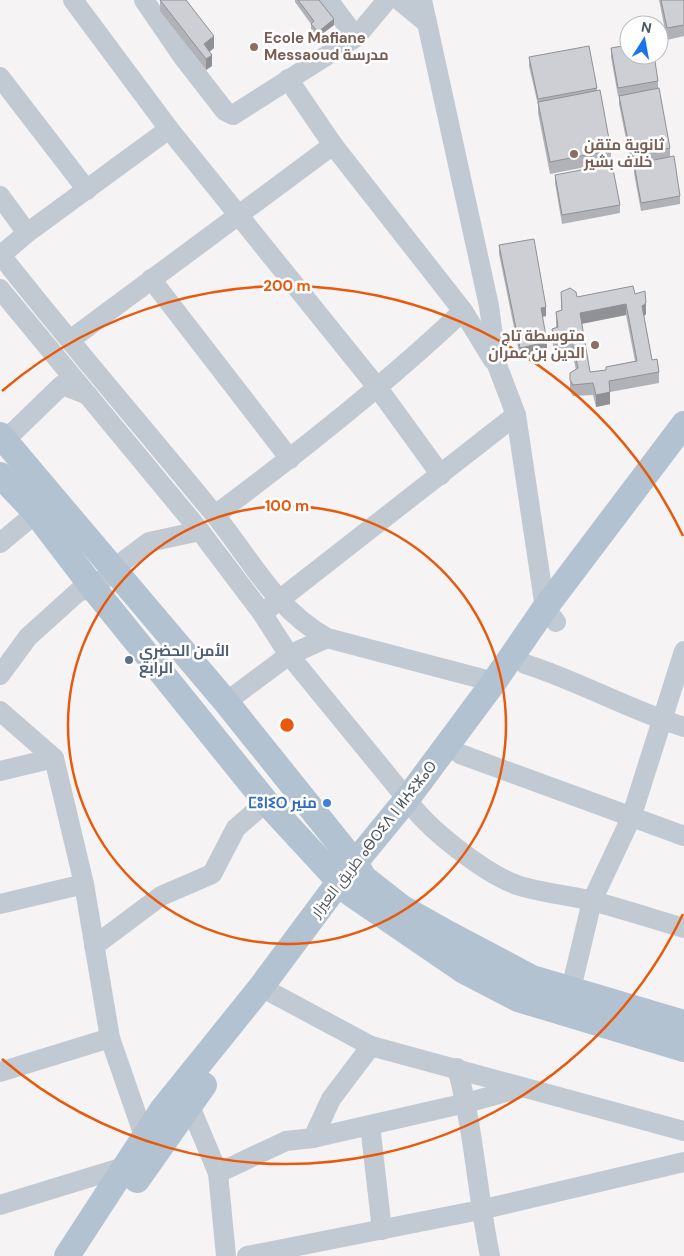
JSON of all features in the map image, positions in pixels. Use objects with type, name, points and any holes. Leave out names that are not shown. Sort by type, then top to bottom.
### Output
[{"type":"main road","points":[[2,440],[226,702],[352,879],[448,934],[532,978],[684,1023]]},
{"type":"main road","name":"طريق العيزار ⴰⴱⵔⵉⴷ ⵏ ⵍⵄⵉⵣⴰⵔ","points":[[88,1256],[150,1144],[352,879],[411,805],[494,682],[550,615],[681,442]]},
{"type":"main road","points":[[0,475],[36,513],[266,802],[352,879],[464,971],[518,1000],[684,1049]]},
{"type":"main road","name":"طريق العيزار ⴰⴱⵔⵉⴷ ⵏ ⵍⵄⵉⵣⴰⵔ","points":[[411,805],[460,754],[525,664],[550,615]]},
{"type":"main road","name":"طريق العيزار ⴰⴱⵔⵉⴷ ⵏ ⵍⵄⵉⵣⴰⵔ","points":[[68,1256],[127,1166],[189,1104],[268,991]]},
{"type":"street","points":[[73,0],[169,129],[376,387],[441,475]]},
{"type":"street","points":[[144,0],[183,57],[229,114],[237,114],[288,79],[356,37],[387,0]]},
{"type":"street","points":[[328,0],[356,37]]},
{"type":"street","points":[[399,0],[427,23]]},
{"type":"street","points":[[422,0],[489,306],[497,365]]},
{"type":"street","points":[[0,77],[87,190]]},
{"type":"street","points":[[288,79],[333,145],[463,311],[497,365],[516,415],[550,615]]},
{"type":"street","points":[[169,129],[27,233],[1,255],[215,516],[278,601],[311,628],[327,638],[494,682]]},
{"type":"street","points":[[70,340],[333,145]]},
{"type":"street","points":[[0,196],[27,233]]},
{"type":"street","points":[[151,279],[290,459]]},
{"type":"street","points":[[0,289],[90,395],[200,531],[262,613],[289,655],[411,805],[468,857],[492,873],[518,885],[592,901],[684,928]]},
{"type":"street","points":[[215,516],[290,459],[463,311]]},
{"type":"street","points":[[90,395],[105,382]]},
{"type":"street","points":[[2,440],[62,385],[90,395]]},
{"type":"street","points":[[262,613],[516,415]]},
{"type":"street","points":[[0,543],[36,513]]},
{"type":"street","points":[[0,675],[28,638],[79,591],[94,588],[113,569],[148,542],[200,531]]},
{"type":"street","points":[[226,702],[289,655],[327,638]]},
{"type":"street","points":[[557,1012],[571,989],[592,901],[631,818],[684,651]]},
{"type":"street","points":[[525,664],[572,680],[662,720],[684,727]]},
{"type":"street","points":[[0,711],[54,758],[84,884],[110,1038],[150,1144]]},
{"type":"street","points":[[460,754],[684,836]]},
{"type":"street","points":[[0,771],[54,758]]},
{"type":"street","points":[[94,946],[161,896],[212,874],[236,828],[266,802]]},
{"type":"street","points":[[0,904],[84,884]]},
{"type":"street","points":[[268,991],[371,1046],[456,1068],[521,1088],[684,1130]]},
{"type":"street","points":[[0,1072],[110,1038]]},
{"type":"street","points":[[313,1138],[332,1099],[371,1046]]},
{"type":"street","points":[[456,1068],[466,1103],[480,1210],[490,1256]]},
{"type":"street","points":[[218,1173],[286,1141],[313,1138],[466,1103],[521,1088]]},
{"type":"street","points":[[189,1104],[218,1173],[226,1256]]},
{"type":"street","points":[[370,1125],[382,1230]]},
{"type":"street","points":[[247,1256],[480,1210],[684,1162]]},
{"type":"street","points":[[0,1205],[127,1166]]},
{"type":"building","points":[[160,0],[186,0],[214,36],[204,44],[212,55],[206,59]]},
{"type":"building","points":[[298,0],[319,0],[334,19],[318,32],[311,24],[314,21]]},
{"type":"building","points":[[661,0],[684,0],[684,25],[669,28],[669,15],[664,15]]},
{"type":"building","points":[[589,46],[597,88],[538,99],[529,57]]},
{"type":"building","points":[[619,47],[619,65],[656,65],[658,81],[618,88],[611,48]]},
{"type":"building","points":[[659,88],[670,148],[631,155],[619,96]]},
{"type":"building","points":[[600,90],[611,150],[550,162],[538,102]]},
{"type":"building","points":[[674,156],[680,196],[641,203],[634,164]]},
{"type":"building","points":[[612,164],[620,205],[562,215],[555,175]]},
{"type":"building","points":[[534,239],[546,307],[541,308],[547,342],[520,348],[499,245]]},
{"type":"building","points":[[633,286],[635,294],[645,291],[646,303],[642,306],[652,360],[657,359],[659,372],[609,381],[610,392],[596,395],[593,383],[573,385],[570,380],[570,373],[578,368],[572,341],[555,344],[552,329],[558,327],[556,312],[562,310],[561,292],[570,288],[576,292],[577,297]],"holes":[[[626,304],[637,361],[606,367],[606,370],[590,372],[580,313]]]},
{"type":"place","name":"Ecole Mafiane Messaoud مدرسة","points":[[254,47]]},
{"type":"place","name":"ثانوية متقن خلاف بشير","points":[[574,154]]},
{"type":"place","name":"متوسطة تاج الدين بن عمران","points":[[595,345]]},
{"type":"place","name":"الأمن الحضري الرابع","points":[[129,660]]},
{"type":"place","name":"ⵎⵓⵏⵉⵔ منير","points":[[327,803]]}]
